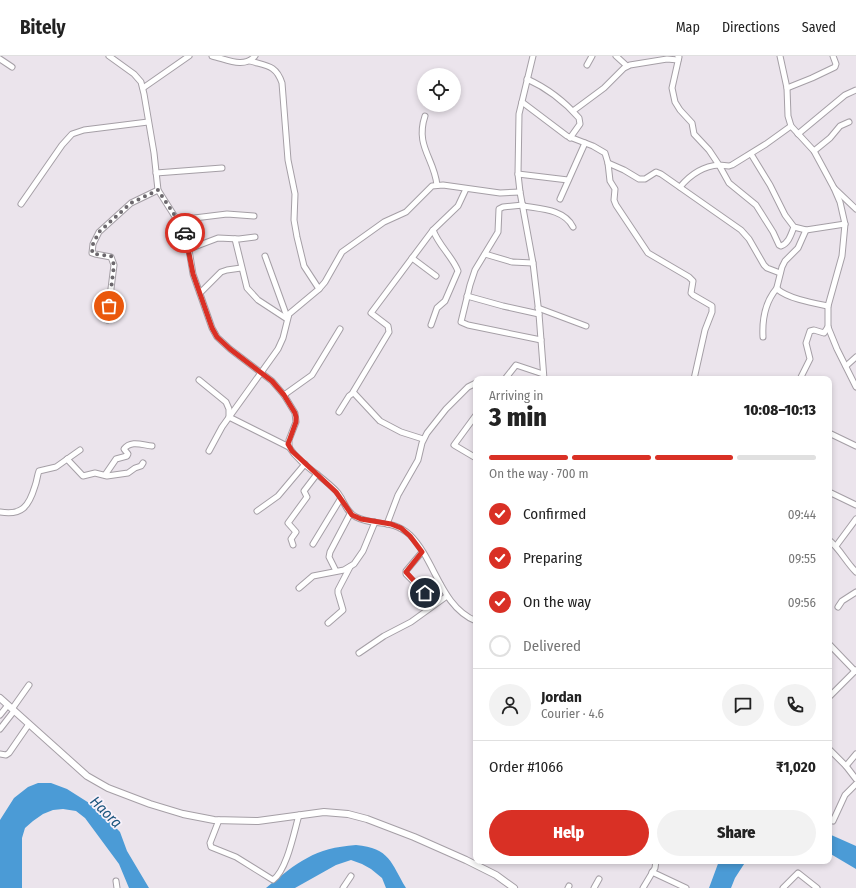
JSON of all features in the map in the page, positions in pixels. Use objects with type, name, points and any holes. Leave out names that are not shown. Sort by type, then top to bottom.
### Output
[{"type":"street","points":[[143,88],[189,56]]},
{"type":"street","points":[[212,56],[232,62],[242,63],[250,61],[269,66],[275,70],[280,79],[288,160],[295,194],[294,220],[297,238],[304,266],[319,289]]},
{"type":"street","points":[[250,61],[255,56]]},
{"type":"street","points":[[507,376],[516,365],[544,376],[539,311],[533,263],[518,174],[518,121],[533,56]]},
{"type":"street","points":[[587,65],[592,56]]},
{"type":"street","points":[[616,56],[627,66]]},
{"type":"street","points":[[780,56],[787,88],[788,116],[791,126],[814,151],[840,202],[844,224],[842,256],[828,306],[828,327],[835,346],[856,387]]},
{"type":"street","points":[[787,88],[836,67],[833,56]]},
{"type":"street","points":[[111,57],[134,74],[143,88],[154,153],[158,190],[184,231],[189,249],[193,274],[212,328],[217,337],[230,349],[272,381],[284,395],[296,417],[294,429],[289,440],[289,447]]},
{"type":"street","points":[[573,111],[604,88],[627,66],[678,57],[672,88],[675,102],[692,123],[694,134],[709,150],[730,183],[756,206],[773,232],[779,245],[781,246],[785,244],[794,227]]},
{"type":"street","points":[[0,59],[12,67]]},
{"type":"street","points":[[527,79],[542,86],[573,111],[579,118],[580,122],[570,138]]},
{"type":"street","points":[[798,134],[845,95],[856,90]]},
{"type":"street","points":[[522,102],[570,138],[585,143],[605,153],[610,181],[615,189],[614,200],[616,205],[643,247],[653,256],[689,277],[693,281],[691,293],[712,306],[712,312],[704,337],[695,376]]},
{"type":"street","points":[[425,116],[422,133],[423,145],[436,176],[437,185]]},
{"type":"street","points":[[21,204],[62,145],[72,134],[84,130],[148,122]]},
{"type":"street","points":[[814,151],[830,138],[840,126],[848,122]]},
{"type":"street","points":[[680,187],[690,176],[700,170],[711,166],[732,165],[751,154],[791,126]]},
{"type":"street","points":[[560,199],[585,143]]},
{"type":"street","points":[[751,154],[770,185],[785,215],[794,227],[806,230],[844,224]]},
{"type":"street","points":[[608,163],[639,179],[645,179],[654,172],[658,172],[741,230],[749,239],[764,264],[780,273]]},
{"type":"street","points":[[156,173],[222,168]]},
{"type":"street","points":[[518,174],[568,180]]},
{"type":"street","points":[[209,451],[229,417],[262,373],[282,343],[287,318],[290,311],[319,289],[325,282],[342,252],[384,222],[406,212],[432,186],[437,185],[500,193],[520,192]]},
{"type":"street","points":[[834,188],[856,209]]},
{"type":"street","points":[[339,412],[349,396],[353,393],[353,390],[389,332],[388,326],[371,313],[433,230],[458,206],[466,189]]},
{"type":"street","points":[[107,320],[114,265],[111,256],[92,253],[93,244],[99,232],[131,203],[158,190]]},
{"type":"street","points":[[541,340],[462,323],[467,296],[476,270],[498,232],[499,209],[503,207],[523,206],[557,213],[567,218],[573,227]]},
{"type":"street","points":[[178,220],[227,214],[254,216]]},
{"type":"street","points":[[431,325],[437,308],[446,302],[458,271],[456,265],[436,238],[433,230]]},
{"type":"street","points":[[763,337],[766,308],[777,288],[780,273],[785,261],[798,248],[806,230]]},
{"type":"street","points":[[189,249],[218,238],[255,238]]},
{"type":"street","points":[[235,239],[247,288],[258,300],[287,318]]},
{"type":"street","points":[[485,254],[512,262],[533,263]]},
{"type":"street","points":[[265,256],[287,318]]},
{"type":"street","points":[[412,258],[436,276]]},
{"type":"street","points":[[200,293],[221,272],[241,268]]},
{"type":"street","points":[[777,288],[782,292],[828,306]]},
{"type":"street","points":[[467,296],[503,306],[539,311],[586,326]]},
{"type":"street","points":[[802,376],[810,359],[806,343],[810,331],[814,330],[824,333],[828,327]]},
{"type":"street","points":[[284,395],[312,375],[340,329]]},
{"type":"street","points":[[846,366],[856,357]]},
{"type":"street","points":[[199,380],[226,402],[229,409],[229,417]]},
{"type":"street","points":[[387,524],[398,495],[418,460],[420,448],[432,426],[446,409],[473,385]]},
{"type":"street","points":[[353,393],[380,421],[401,432],[424,439]]},
{"type":"street","points":[[229,417],[289,447],[305,464],[336,492],[350,514],[358,518],[401,528],[414,540],[447,596],[463,614],[473,619]]},
{"type":"street","points":[[473,419],[454,445],[473,456]]},
{"type":"street","points":[[832,434],[856,446]]},
{"type":"street","points":[[105,475],[116,459],[127,456],[128,454],[124,449],[128,445],[134,444],[152,446]]},
{"type":"street","points":[[0,512],[14,514],[23,509],[30,500],[39,471],[56,467],[80,450]]},
{"type":"street","points":[[67,459],[83,476],[96,473],[105,475],[128,474],[135,468],[141,466],[143,463]]},
{"type":"street","points":[[257,511],[278,496],[305,464]]},
{"type":"street","points":[[293,545],[292,539],[296,532],[288,523],[307,497],[304,491],[317,474]]},
{"type":"street","points":[[832,493],[856,505]]},
{"type":"street","points":[[313,544],[341,498]]},
{"type":"street","points":[[336,571],[329,556],[350,514]]},
{"type":"street","points":[[836,546],[856,519]]},
{"type":"street","points":[[299,588],[313,576],[344,570],[350,567],[358,560],[375,522]]},
{"type":"street","points":[[832,543],[856,572]]},
{"type":"street","points":[[422,552],[406,571],[406,574],[427,594],[440,584]]},
{"type":"street","points":[[328,623],[342,612],[343,607],[338,590],[350,567]]},
{"type":"street","points":[[838,607],[842,601],[856,592]]},
{"type":"street","points":[[359,653],[384,636],[411,622],[447,596]]},
{"type":"street","points":[[832,647],[856,670],[832,694]]},
{"type":"street","points":[[0,729],[11,708],[29,685]]},
{"type":"street","points":[[0,698],[87,776],[108,788],[169,810],[219,820],[258,822],[324,812],[337,813],[367,819],[414,837],[473,864]]},
{"type":"street","points":[[0,715],[11,708]]},
{"type":"street","points":[[0,754],[7,754],[29,724]]},
{"type":"street","points":[[832,752],[856,779]]},
{"type":"street","points":[[846,766],[856,754]]},
{"type":"street","points":[[833,821],[845,795],[856,784]]},
{"type":"street","points":[[219,820],[210,843],[211,847],[236,857],[273,880],[277,877],[286,860],[299,815]]},
{"type":"street","points":[[474,864],[496,875],[514,888]]},
{"type":"street","points":[[643,888],[656,864]]},
{"type":"street","points":[[652,872],[686,888]]},
{"type":"street","points":[[783,888],[798,873],[817,888]]},
{"type":"street","points":[[343,888],[351,876]]},
{"type":"street","points":[[594,888],[600,879]]},
{"type":"street","points":[[116,881],[118,888]]},
{"type":"water","points":[[38,783],[51,783],[67,789],[97,808],[120,832],[127,851],[149,888],[129,888],[119,864],[85,818],[76,811],[63,809],[53,810],[43,814],[25,828],[22,838],[22,888],[0,888],[0,820],[14,798],[28,787]]},
{"type":"water","points":[[832,835],[856,846],[856,869],[832,855]]},
{"type":"water","points":[[356,845],[376,849],[383,853],[393,864],[406,888],[386,888],[382,878],[371,869],[351,860],[336,865],[295,888],[266,888],[307,858],[329,849]]},
{"type":"water","points":[[718,864],[744,864],[735,878],[731,888],[709,888]]},
{"type":"way so far","points":[[109,306],[114,265],[111,256],[92,253],[93,244],[99,232],[131,203],[158,190],[185,233]]},
{"type":"route","points":[[185,233],[193,274],[212,328],[217,337],[230,349],[272,381],[284,395],[295,413],[296,422],[290,436],[288,444],[289,447],[340,496],[352,515],[361,519],[391,524],[401,528],[410,536],[422,552],[406,571],[406,574],[425,593]]},
{"type":"water label","name":"Haora","points":[[106,812]]}]
